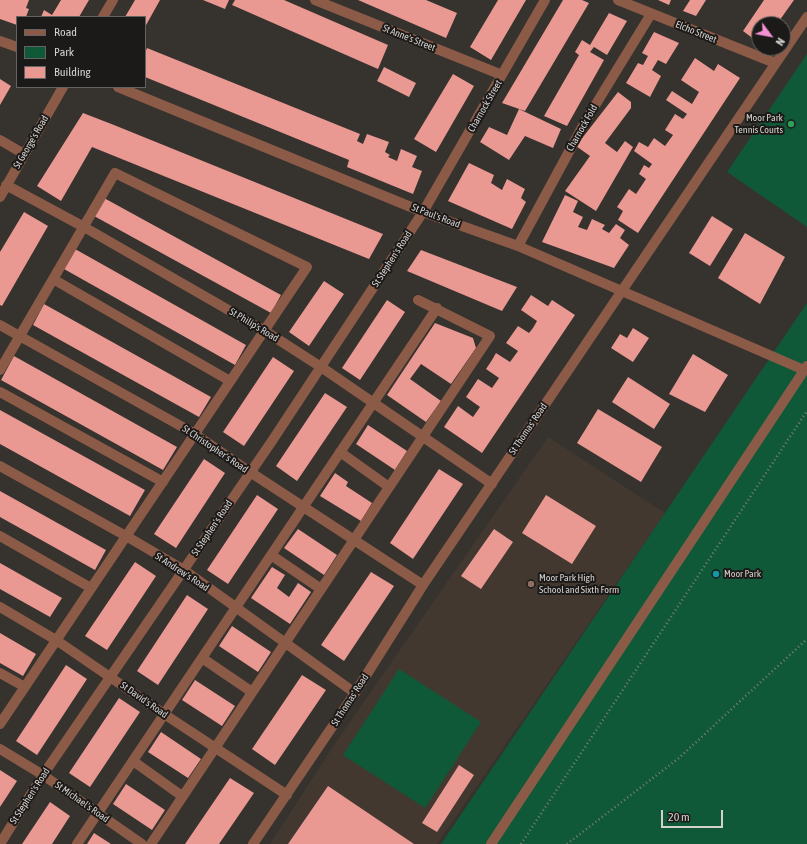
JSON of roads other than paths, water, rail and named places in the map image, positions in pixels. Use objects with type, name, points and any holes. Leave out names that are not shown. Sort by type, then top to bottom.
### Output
[{"type":"street","points":[[104,16],[113,0]]},
{"type":"street","name":"St Anne's Street","points":[[316,0],[502,75]]},
{"type":"street","name":"Charnock Street","points":[[423,212],[545,0]]},
{"type":"street","name":"Elcho Street","points":[[618,0],[775,63]]},
{"type":"street","name":"Charnock Fold","points":[[518,246],[585,122],[651,14]]},
{"type":"street","name":"St Thomas' Road","points":[[253,844],[355,693],[423,585],[807,17]]},
{"type":"street","points":[[0,41],[16,47]]},
{"type":"street","name":"St George's Road","points":[[0,197],[62,88]]},
{"type":"street","name":"St Paul's Road","points":[[120,88],[423,212],[518,246],[752,348],[806,368]]},
{"type":"street","points":[[0,140],[24,154]]},
{"type":"street","points":[[0,370],[115,173],[307,267],[0,724]]},
{"type":"street","name":"St Philip's Road","points":[[6,185],[84,227],[264,331],[321,367],[492,484]]},
{"type":"street","name":"St Stephen's Road","points":[[0,844],[43,775],[300,400],[423,212]]},
{"type":"street","points":[[53,279],[230,381]]},
{"type":"street","points":[[150,844],[490,336],[437,308],[418,300]]},
{"type":"street","points":[[77,844],[437,308]]},
{"type":"street","name":"St Christopher's Road","points":[[0,325],[195,434],[250,472],[423,585]]},
{"type":"street","points":[[491,844],[806,368]]},
{"type":"street","points":[[0,392],[163,482]]},
{"type":"street","points":[[340,452],[389,487]]},
{"type":"street","name":"St Andrew's Road","points":[[0,466],[184,570],[355,693]]},
{"type":"street","points":[[0,536],[91,588]]},
{"type":"street","points":[[271,555],[321,589]]},
{"type":"street","name":"St David's Road","points":[[0,607],[56,640],[164,714],[215,746],[287,795]]},
{"type":"street","points":[[202,658],[252,692]]},
{"type":"street","points":[[0,673],[25,687]]},
{"type":"street","name":"St Michael's Road","points":[[0,749],[43,775],[142,844]]},
{"type":"street","points":[[133,761],[182,796]]},
{"type":"place","name":"Moor Park Tennis Courts","points":[[791,124]]},
{"type":"place","name":"Moor Park","points":[[716,574]]},
{"type":"place","name":"Moor Park High School and Sixth Form","points":[[531,584]]}]
